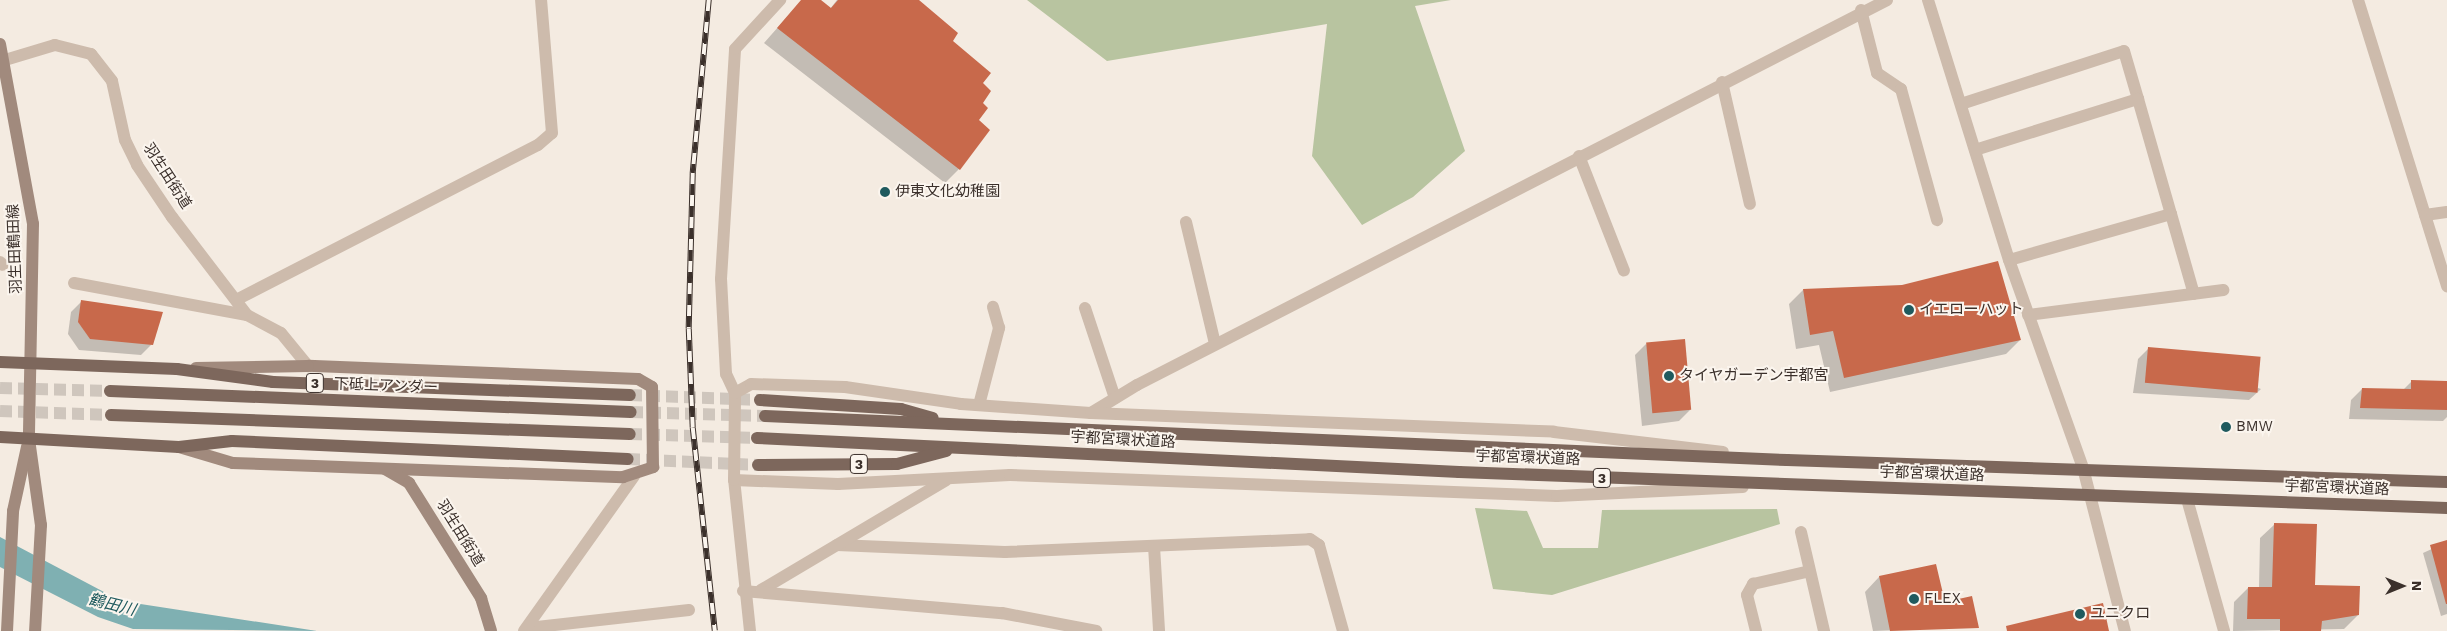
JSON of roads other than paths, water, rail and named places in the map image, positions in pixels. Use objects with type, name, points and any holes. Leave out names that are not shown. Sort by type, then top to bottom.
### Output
[{"type":"main road","name":"羽生田鶴田線","points":[[0,44],[33,224],[32,363],[29,439]]},
{"type":"main road","name":"3","points":[[0,362],[176,369],[273,382],[630,395]]},
{"type":"main road","points":[[176,369],[308,366],[638,379],[652,387],[653,466],[634,476],[233,462],[179,447]]},
{"type":"main road","name":"下砥上アンダー","points":[[110,391],[631,412]]},
{"type":"main road","name":"3","points":[[760,400],[901,409],[957,424]]},
{"type":"main road","points":[[111,415],[630,434]]},
{"type":"main road","name":"宇都宮環状道路","points":[[765,416],[1787,460],[2083,468],[2447,482]]},
{"type":"main road","points":[[0,437],[179,447],[232,441],[628,459]]},
{"type":"main road","name":"宇都宮環状道路","points":[[757,438],[1788,485],[2447,508]]},
{"type":"main road","points":[[7,631],[8,578],[13,511],[29,439]]},
{"type":"main road","points":[[29,439],[41,525],[35,631]]},
{"type":"main road","name":"3","points":[[758,465],[897,464],[958,448]]},
{"type":"main road","name":"羽生田街道","points":[[382,468],[409,483],[482,598],[491,631]]},
{"type":"street","points":[[236,300],[538,145],[552,134],[541,0]]},
{"type":"street","points":[[750,631],[743,592],[734,480],[735,393],[726,374],[721,279],[735,49],[780,0]]},
{"type":"street","points":[[1091,413],[1215,344],[1861,10],[1887,0]]},
{"type":"street","points":[[1928,0],[2009,260],[2083,468],[2125,631]]},
{"type":"street","points":[[2358,0],[2447,286]]},
{"type":"street","points":[[1861,10],[1877,73],[1901,89],[1937,220]]},
{"type":"street","name":"羽生田街道","points":[[3,61],[56,45],[90,54],[112,81],[125,140],[138,165],[247,315],[281,333],[308,366]]},
{"type":"street","points":[[1961,104],[2124,51],[2194,294]]},
{"type":"street","points":[[1722,82],[1750,204]]},
{"type":"street","points":[[1975,150],[2138,99]]},
{"type":"street","points":[[1578,156],[1624,272]]},
{"type":"street","points":[[2425,215],[2447,212]]},
{"type":"street","points":[[2009,260],[2170,214]]},
{"type":"street","points":[[1186,222],[1215,344]]},
{"type":"street","points":[[74,283],[247,315]]},
{"type":"street","points":[[2028,315],[2223,290]]},
{"type":"street","points":[[979,405],[999,328],[993,308]]},
{"type":"street","points":[[1085,308],[1115,398]]},
{"type":"street","points":[[735,393],[751,384],[845,387],[979,405],[1091,413],[1554,432],[1787,460]]},
{"type":"street","points":[[734,480],[838,484],[1010,475],[1557,496],[1788,485]]},
{"type":"street","points":[[526,630],[634,476]]},
{"type":"street","points":[[761,590],[948,479]]},
{"type":"street","points":[[2187,499],[2224,631]]},
{"type":"street","points":[[1801,532],[1824,631]]},
{"type":"street","points":[[837,545],[1005,552],[1310,539],[1319,545],[1343,631]]},
{"type":"street","points":[[1154,546],[1159,631]]},
{"type":"street","points":[[1756,631],[1747,595],[1753,584],[1810,571]]},
{"type":"street","points":[[743,592],[761,590],[1040,617],[1096,631]]},
{"type":"street","points":[[526,630],[688,610]]},
{"type":"water","name":"鶴田川","points":[[0,537],[121,601],[317,631],[133,629],[98,617],[0,567]]},
{"type":"tunnel","points":[[0,388],[110,391]]},
{"type":"tunnel","points":[[630,395],[760,400]]},
{"type":"tunnel","points":[[0,411],[111,415]]},
{"type":"tunnel","points":[[631,412],[765,416]]},
{"type":"tunnel","points":[[630,434],[757,438]]},
{"type":"tunnel","points":[[628,459],[758,465]]},
{"type":"railway","points":[[709,0],[693,173],[689,329],[693,428],[715,631]]},
{"type":"place","name":"伊東文化幼稚園","points":[[885,192]]},
{"type":"place","name":"イエローハット","points":[[1909,310]]},
{"type":"place","name":"タイヤガーデン宇都宮","points":[[1669,376]]},
{"type":"place","name":"BMW","points":[[2226,427]]},
{"type":"place","name":"FLEX","points":[[1914,599]]},
{"type":"place","name":"ユニクロ","points":[[2080,614]]}]
